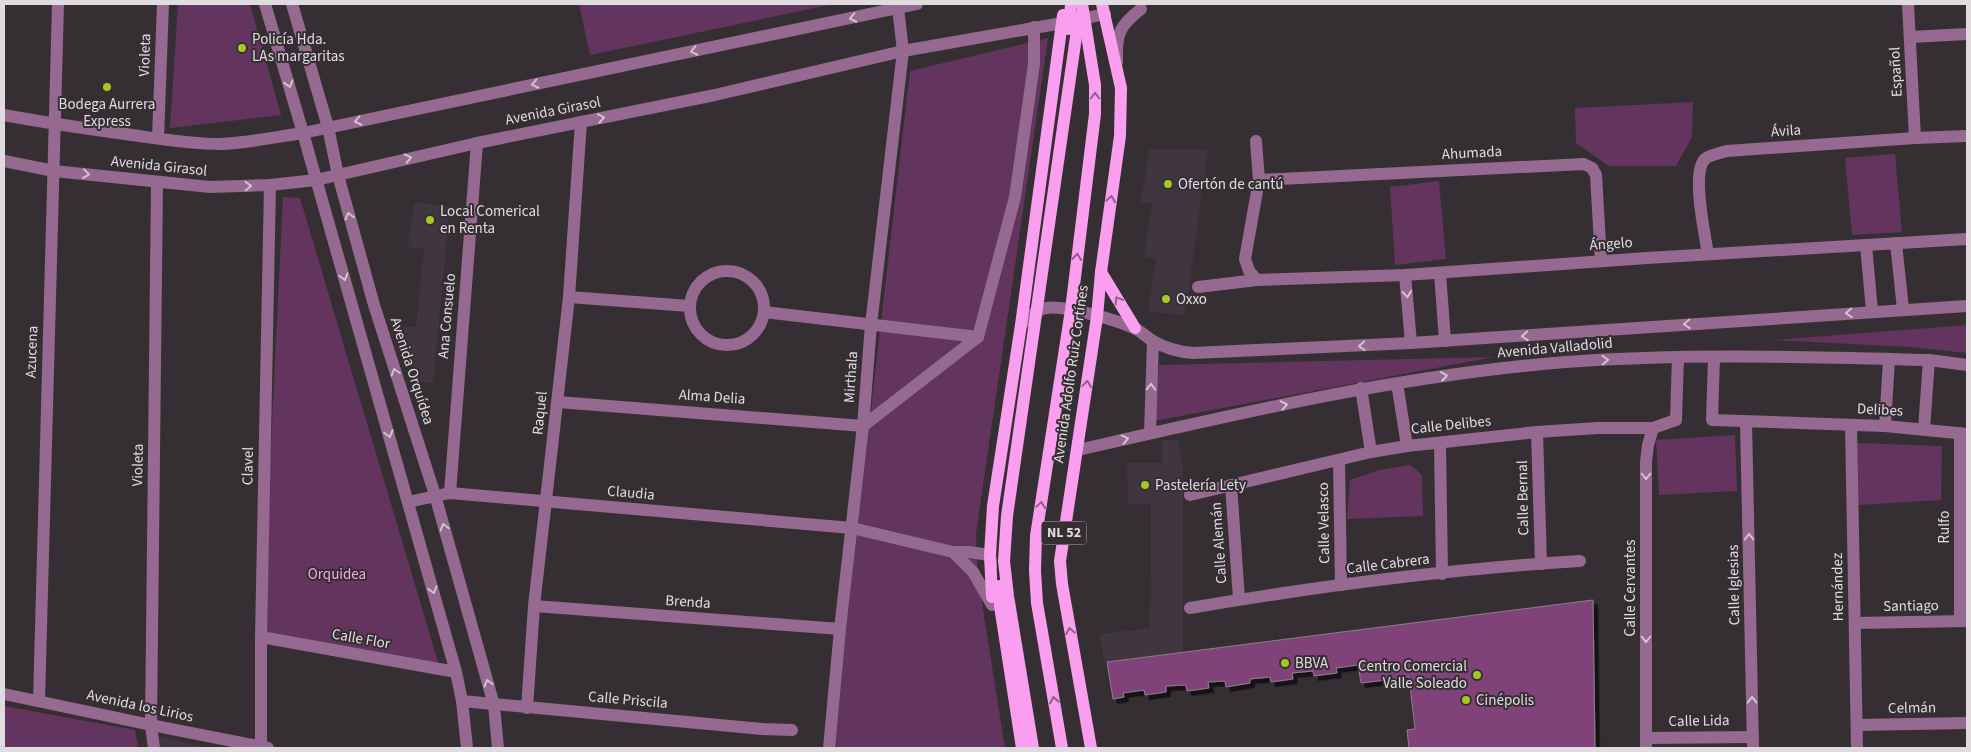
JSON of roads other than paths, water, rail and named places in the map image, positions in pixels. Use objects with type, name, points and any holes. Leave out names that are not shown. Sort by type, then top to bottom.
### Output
[{"type":"main road","points":[[1062,748],[1036,603],[1037,527],[1071,310],[1095,114],[1092,58],[1064,4]]},
{"type":"main road","points":[[1022,748],[1000,606],[998,545],[1002,493],[1073,20],[1071,4]]},
{"type":"main road","points":[[990,555],[993,506],[1028,318],[1073,20],[1081,4]]},
{"type":"main road","name":"Avenida Adolfo Ruiz Cortínes","points":[[1091,748],[1061,574],[1062,542],[1078,450],[1097,317],[1120,136],[1121,88],[1104,9]]},
{"type":"main road","points":[[1102,272],[1135,328]]},
{"type":"main road","points":[[1028,318],[1004,561],[1033,748]]},
{"type":"main road","points":[[991,572],[992,605],[1013,748]]},
{"type":"street","name":"Azucena","points":[[39,701],[58,4]]},
{"type":"street","name":"Violeta","points":[[158,138],[163,4]]},
{"type":"street","points":[[265,4],[456,672],[468,748]]},
{"type":"street","name":"Avenida Orquídea","points":[[292,4],[328,127],[338,175],[374,304],[435,495],[494,705],[498,748]]},
{"type":"street","name":"Avenida Girasol","points":[[4,114],[56,124],[158,138],[221,144],[303,133],[918,4]]},
{"type":"street","name":"Español","points":[[1908,4],[1915,138]]},
{"type":"street","name":"Mirthala","points":[[829,748],[863,426],[871,325],[903,51],[898,8]]},
{"type":"street","name":"Avenida Girasol","points":[[4,161],[54,171],[210,187],[270,185],[316,180],[477,142],[715,94],[903,51],[1073,20],[1104,9]]},
{"type":"street","points":[[1117,72],[1117,52],[1122,26],[1141,9]]},
{"type":"street","points":[[863,426],[978,337],[1015,198],[1034,64],[1034,27]]},
{"type":"street","points":[[1910,37],[1967,34]]},
{"type":"street","name":"Raquel","points":[[527,708],[534,606],[569,297],[581,122]]},
{"type":"street","name":"Ávila","points":[[1708,254],[1698,181],[1700,168],[1705,159],[1727,151],[1967,136]]},
{"type":"street","points":[[1256,141],[1259,180],[1245,259],[1249,271],[1257,280]]},
{"type":"street","name":"Ana Consuelo","points":[[450,492],[477,142]]},
{"type":"street","name":"Ahumada","points":[[1259,180],[1584,164],[1592,168],[1596,175],[1601,261]]},
{"type":"street","name":"Violeta","points":[[154,748],[151,726],[157,183]]},
{"type":"street","name":"Clavel","points":[[264,748],[261,637],[270,185]]},
{"type":"street","name":"Ángelo","points":[[1198,287],[1257,280],[1406,274],[1967,239]]},
{"type":"street","points":[[1896,243],[1903,310]]},
{"type":"street","points":[[1866,245],[1872,311]]},
{"type":"street","points":[[723,270],[736,272],[748,277],[758,287],[763,299],[764,312],[761,323],[748,339],[739,344],[719,345],[700,335],[694,326],[689,306],[692,293],[699,282],[710,274],[723,270]]},
{"type":"street","points":[[1440,272],[1445,341]]},
{"type":"street","points":[[1406,274],[1412,343]]},
{"type":"street","points":[[569,297],[689,306]]},
{"type":"street","name":"Avenida Valladolid","points":[[1028,318],[1047,308],[1071,310],[1135,328],[1153,341],[1180,352],[1193,353],[1445,341],[1967,306]]},
{"type":"street","points":[[764,312],[978,337]]},
{"type":"street","points":[[1150,433],[1153,341]]},
{"type":"street","name":"Calle Delibes","points":[[1190,495],[1371,452],[1407,446],[1440,444],[1537,432],[1598,428],[1653,428],[1676,420],[1678,357]]},
{"type":"street","points":[[1714,357],[1712,420],[1746,422]]},
{"type":"street","name":"Avenida Valladolid","points":[[1078,450],[1361,388],[1552,363],[1714,357],[1929,360],[1967,365]]},
{"type":"street","points":[[1885,426],[1890,359]]},
{"type":"street","points":[[1924,429],[1929,360]]},
{"type":"street","points":[[1396,382],[1407,446]]},
{"type":"street","points":[[1361,388],[1371,452]]},
{"type":"street","name":"Alma Delia","points":[[558,402],[863,426]]},
{"type":"street","name":"Delibes","points":[[1746,422],[1885,426],[1964,433]]},
{"type":"street","name":"Calle Iglesias","points":[[1746,422],[1753,742]]},
{"type":"street","name":"Hernández","points":[[1851,425],[1857,748]]},
{"type":"street","name":"Calle Cervantes","points":[[1646,743],[1646,462],[1653,428]]},
{"type":"street","name":"Calle Bernal","points":[[1537,432],[1541,564]]},
{"type":"street","name":"Rulfo","points":[[1964,433],[1964,621]]},
{"type":"street","points":[[1440,444],[1442,574]]},
{"type":"street","name":"Calle Velasco","points":[[1339,461],[1341,585]]},
{"type":"street","name":"Calle Alemán","points":[[1231,485],[1239,599]]},
{"type":"street","name":"Claudia","points":[[408,502],[450,492],[852,528],[953,552],[990,555]]},
{"type":"street","points":[[953,552],[973,572],[992,605]]},
{"type":"street","points":[[990,555],[991,572]]},
{"type":"street","name":"Calle Cabrera","points":[[1190,608],[1239,599],[1341,585],[1580,561]]},
{"type":"street","name":"Brenda","points":[[534,606],[840,630]]},
{"type":"street","name":"Santiago","points":[[1855,623],[1964,621]]},
{"type":"street","name":"Calle Flor","points":[[261,637],[456,672]]},
{"type":"street","name":"Avenida los Lirios","points":[[4,694],[264,748]]},
{"type":"street","name":"Calle Priscila","points":[[462,702],[792,730]]},
{"type":"street","name":"Celmán","points":[[1857,725],[1967,724]]},
{"type":"street","name":"Calle Lida","points":[[1646,743],[1753,742]]},
{"type":"place","name":"Policía Hda. LAs margaritas","points":[[242,48]]},
{"type":"place","name":"Bodega Aurrera Express","points":[[107,87]]},
{"type":"place","name":"Ofertón de cantú","points":[[1168,184]]},
{"type":"place","name":"Local Comerical en Renta","points":[[430,220]]},
{"type":"place","name":"Oxxo","points":[[1166,299]]},
{"type":"place","name":"Pastelería Lety","points":[[1145,485]]},
{"type":"place","name":"BBVA","points":[[1285,663]]},
{"type":"place","name":"Centro Comercial Valle Soleado","points":[[1477,675]]},
{"type":"place","name":"Cinépolis","points":[[1466,700]]},
{"type":"park label","name":"Orquidea","points":[[337,574]]}]
